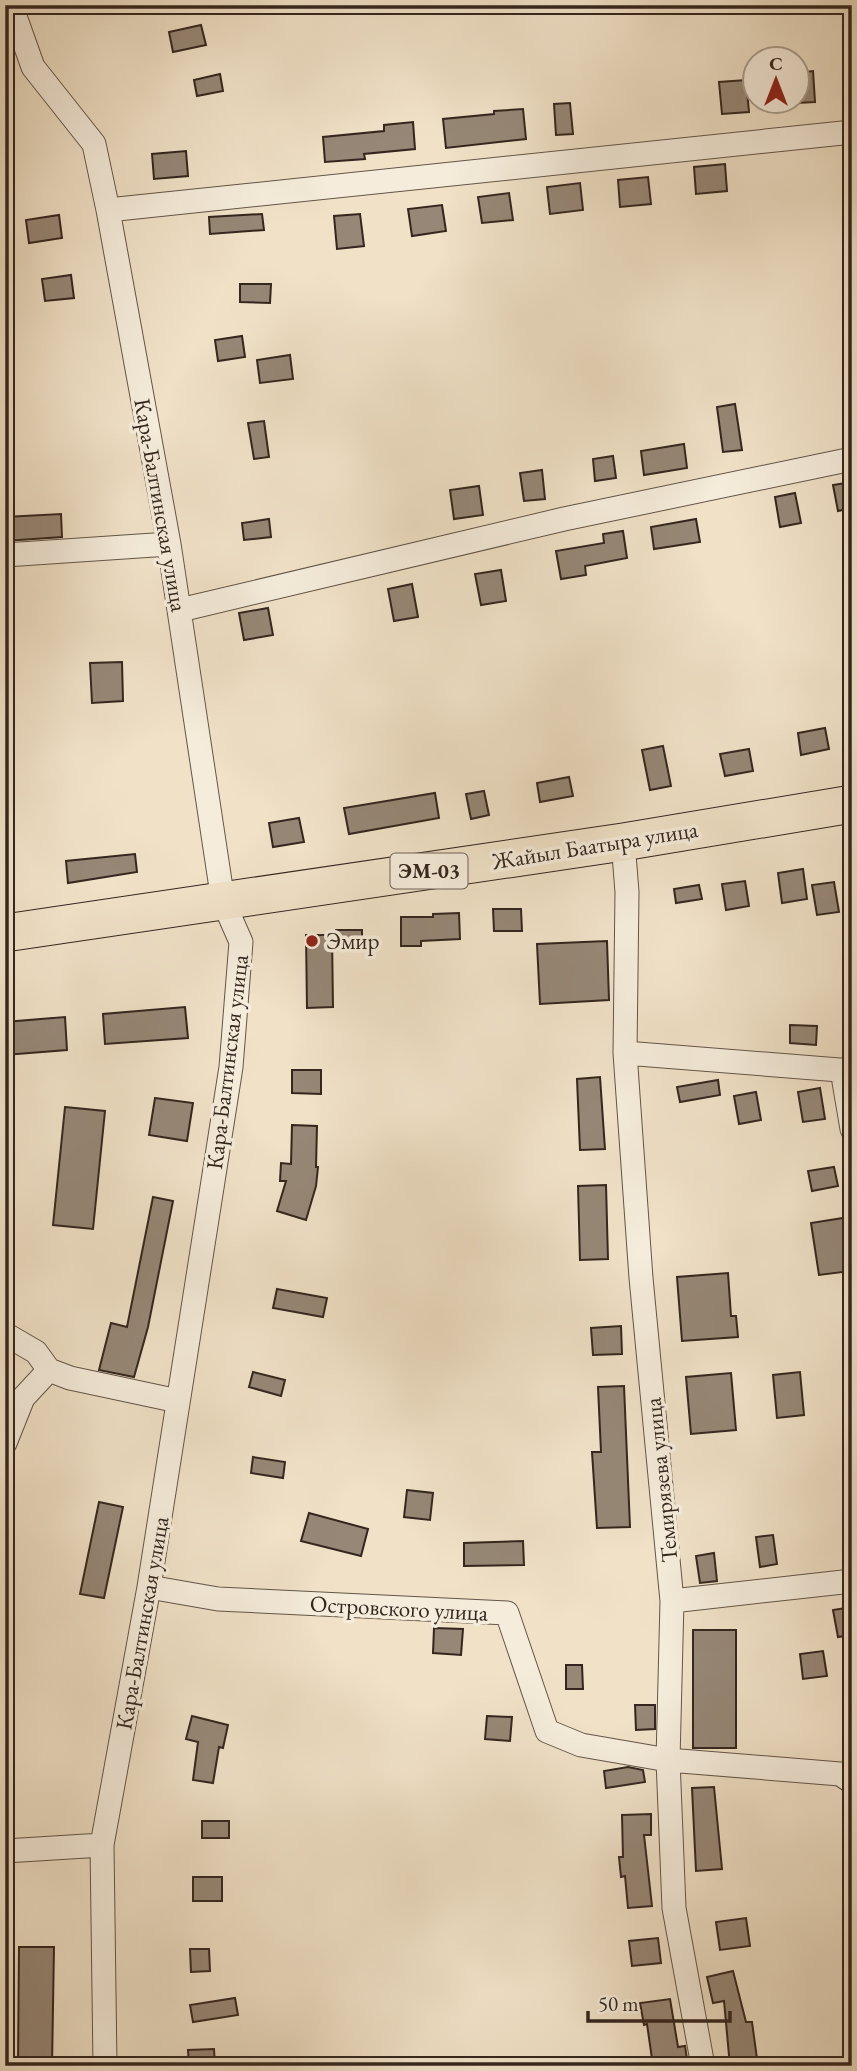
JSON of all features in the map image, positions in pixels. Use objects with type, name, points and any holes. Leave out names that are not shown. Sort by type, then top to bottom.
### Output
[{"type":"highway","name":"Жайыл Баатыра улица","points":[[5,933],[624,842],[852,804]]},
{"type":"street","name":"Кара-Балтинская улица","points":[[11,5],[33,67],[94,145],[169,544],[223,901],[241,942],[231,1067],[149,1587],[102,1845],[105,2066]]},
{"type":"street","points":[[108,210],[852,132]]},
{"type":"street","points":[[180,610],[564,519],[852,460]]},
{"type":"street","points":[[5,555],[169,544]]},
{"type":"street","name":"Темирязева улица","points":[[624,842],[627,892],[625,1054],[641,1278],[672,1601],[668,1760],[674,1908],[703,2066]]},
{"type":"street","points":[[625,1054],[847,1071],[852,1129]]},
{"type":"street","points":[[5,1334],[36,1352],[49,1370],[70,1378],[178,1401]]},
{"type":"street","points":[[5,1443],[23,1398],[49,1370]]},
{"type":"street","points":[[672,1601],[852,1581]]},
{"type":"street","name":"Островского улица","points":[[149,1587],[218,1599],[507,1613],[547,1731],[581,1745],[668,1760],[840,1774],[852,1782]]},
{"type":"street","points":[[5,1850],[102,1845]]},
{"type":"building","points":[[201,25],[206,45],[173,52],[169,32]]},
{"type":"building","points":[[812,71],[815,102],[812,102]]},
{"type":"building","points":[[220,74],[223,91],[197,96],[194,80]]},
{"type":"building","points":[[742,80],[742,113],[722,114],[719,82]]},
{"type":"building","points":[[570,103],[573,134],[556,135],[554,104]]},
{"type":"building","points":[[523,109],[526,139],[446,148],[443,119]]},
{"type":"building","points":[[413,122],[415,149],[364,154],[365,159],[325,162],[323,137],[384,131],[384,125]]},
{"type":"building","points":[[186,151],[188,176],[154,179],[152,154]]},
{"type":"building","points":[[725,164],[727,191],[696,194],[694,167]]},
{"type":"building","points":[[648,177],[651,204],[620,207],[618,180]]},
{"type":"building","points":[[580,183],[583,210],[550,214],[547,187]]},
{"type":"building","points":[[509,193],[513,220],[482,223],[478,197]]},
{"type":"building","points":[[442,205],[446,231],[412,236],[408,209]]},
{"type":"building","points":[[262,214],[264,230],[210,234],[209,217]]},
{"type":"building","points":[[360,214],[364,246],[337,249],[334,216]]},
{"type":"building","points":[[59,215],[62,238],[29,243],[26,220]]},
{"type":"building","points":[[71,275],[74,298],[45,301],[42,279]]},
{"type":"building","points":[[240,284],[271,284],[270,303],[240,302]]},
{"type":"building","points":[[242,336],[245,357],[218,361],[215,340]]},
{"type":"building","points":[[290,355],[293,379],[260,383],[257,360]]},
{"type":"building","points":[[735,404],[742,450],[723,452],[717,407]]},
{"type":"building","points":[[264,421],[269,457],[254,459],[248,423]]},
{"type":"building","points":[[684,444],[687,468],[644,475],[641,451]]},
{"type":"building","points":[[613,456],[616,478],[595,481],[593,459]]},
{"type":"building","points":[[542,470],[545,499],[524,501],[520,473]]},
{"type":"building","points":[[852,482],[852,508],[838,511],[833,485]]},
{"type":"building","points":[[479,486],[483,515],[454,519],[450,490]]},
{"type":"building","points":[[795,493],[801,523],[780,527],[775,497]]},
{"type":"building","points":[[61,514],[62,537],[5,541],[5,517]]},
{"type":"building","points":[[269,519],[271,537],[244,540],[242,523]]},
{"type":"building","points":[[696,519],[700,542],[654,549],[651,527]]},
{"type":"building","points":[[623,531],[627,558],[585,566],[586,575],[561,579],[556,551],[604,543],[603,534]]},
{"type":"building","points":[[501,570],[506,601],[481,605],[475,574]]},
{"type":"building","points":[[412,584],[418,617],[394,621],[388,589]]},
{"type":"building","points":[[268,608],[273,635],[244,640],[239,613]]},
{"type":"building","points":[[122,662],[123,701],[92,703],[90,663]]},
{"type":"building","points":[[825,728],[829,749],[801,755],[798,733]]},
{"type":"building","points":[[663,746],[671,786],[650,790],[642,750]]},
{"type":"building","points":[[749,749],[753,771],[725,776],[720,754]]},
{"type":"building","points":[[569,777],[573,796],[540,802],[537,783]]},
{"type":"building","points":[[484,791],[489,815],[471,819],[466,794]]},
{"type":"building","points":[[435,793],[439,818],[349,834],[344,808]]},
{"type":"building","points":[[299,818],[304,842],[273,847],[269,823]]},
{"type":"building","points":[[135,854],[137,872],[68,883],[66,861]]},
{"type":"building","points":[[803,869],[807,899],[782,903],[778,873]]},
{"type":"building","points":[[745,881],[749,906],[726,910],[722,884]]},
{"type":"building","points":[[834,882],[839,912],[817,915],[812,885]]},
{"type":"building","points":[[699,885],[702,899],[676,903],[674,889]]},
{"type":"building","points":[[493,909],[521,909],[522,931],[494,931]]},
{"type":"building","points":[[459,913],[460,939],[421,941],[421,946],[401,946],[401,917],[433,917],[433,914]]},
{"type":"building","points":[[336,930],[362,930],[362,947],[336,948]]},
{"type":"building","points":[[306,935],[332,935],[333,1007],[307,1008]]},
{"type":"building","points":[[607,941],[609,1000],[540,1004],[537,944]]},
{"type":"building","points":[[185,1007],[188,1038],[105,1044],[103,1014]]},
{"type":"building","points":[[65,1017],[67,1050],[5,1055],[5,1022]]},
{"type":"building","points":[[790,1025],[817,1026],[816,1045],[790,1043]]},
{"type":"building","points":[[292,1070],[321,1070],[321,1094],[292,1093]]},
{"type":"building","points":[[600,1077],[605,1149],[580,1150],[577,1079]]},
{"type":"building","points":[[718,1080],[720,1095],[680,1102],[677,1087]]},
{"type":"building","points":[[820,1088],[825,1119],[803,1122],[798,1092]]},
{"type":"building","points":[[756,1092],[761,1120],[739,1124],[734,1096]]},
{"type":"building","points":[[155,1098],[193,1103],[187,1141],[149,1135]]},
{"type":"building","points":[[65,1107],[105,1111],[93,1229],[53,1225]]},
{"type":"building","points":[[292,1125],[317,1126],[316,1186],[306,1220],[277,1211],[286,1181],[280,1181],[281,1163],[291,1164]]},
{"type":"building","points":[[834,1167],[838,1186],[812,1191],[808,1171]]},
{"type":"building","points":[[606,1185],[608,1259],[580,1260],[578,1186]]},
{"type":"building","points":[[153,1197],[173,1201],[148,1327],[134,1377],[99,1370],[111,1323],[127,1327]]},
{"type":"building","points":[[843,1218],[851,1271],[819,1275],[811,1223]]},
{"type":"building","points":[[728,1273],[731,1316],[736,1316],[738,1337],[682,1341],[677,1277]]},
{"type":"building","points":[[277,1289],[327,1298],[323,1317],[273,1308]]},
{"type":"building","points":[[621,1326],[622,1354],[593,1355],[591,1328]]},
{"type":"building","points":[[253,1372],[285,1380],[281,1396],[249,1387]]},
{"type":"building","points":[[800,1372],[804,1415],[777,1418],[773,1375]]},
{"type":"building","points":[[731,1373],[736,1430],[691,1434],[686,1377]]},
{"type":"building","points":[[624,1386],[630,1527],[597,1528],[592,1452],[601,1452],[598,1387]]},
{"type":"building","points":[[253,1457],[285,1462],[283,1478],[251,1473]]},
{"type":"building","points":[[407,1490],[433,1493],[430,1520],[404,1517]]},
{"type":"building","points":[[99,1502],[123,1507],[104,1598],[80,1594]]},
{"type":"building","points":[[309,1513],[368,1529],[361,1556],[301,1541]]},
{"type":"building","points":[[773,1535],[777,1564],[760,1567],[756,1537]]},
{"type":"building","points":[[523,1541],[524,1565],[464,1566],[464,1543]]},
{"type":"building","points":[[714,1553],[717,1581],[700,1583],[696,1556]]},
{"type":"building","points":[[852,1607],[852,1635],[838,1637],[833,1610]]},
{"type":"building","points":[[434,1628],[463,1629],[461,1655],[433,1653]]},
{"type":"building","points":[[693,1630],[736,1630],[736,1748],[693,1748]]},
{"type":"building","points":[[823,1651],[827,1676],[803,1679],[800,1654]]},
{"type":"building","points":[[566,1665],[582,1665],[583,1689],[566,1689]]},
{"type":"building","points":[[635,1705],[655,1705],[655,1729],[636,1730]]},
{"type":"building","points":[[192,1716],[228,1725],[223,1748],[219,1747],[213,1783],[193,1780],[198,1742],[186,1739]]},
{"type":"building","points":[[487,1716],[512,1717],[510,1741],[485,1739]]},
{"type":"building","points":[[628,1767],[643,1770],[645,1782],[606,1788],[604,1771]]},
{"type":"building","points":[[714,1787],[722,1869],[696,1871],[692,1788]]},
{"type":"building","points":[[651,1814],[651,1835],[644,1835],[652,1906],[628,1908],[625,1876],[621,1877],[619,1857],[623,1857],[622,1815]]},
{"type":"building","points":[[202,1821],[229,1821],[229,1838],[202,1838]]},
{"type":"building","points":[[193,1877],[222,1877],[222,1901],[193,1901]]},
{"type":"building","points":[[746,1918],[750,1946],[720,1950],[716,1922]]},
{"type":"building","points":[[658,1938],[661,1963],[632,1966],[629,1941]]},
{"type":"building","points":[[19,1947],[54,1947],[52,2066],[18,2066]]},
{"type":"building","points":[[190,1949],[209,1949],[210,1971],[191,1972]]},
{"type":"building","points":[[733,1971],[746,2022],[752,2022],[758,2066],[730,2066],[724,2001],[713,2003],[707,1977]]},
{"type":"building","points":[[235,1998],[238,2015],[193,2022],[190,2005]]},
{"type":"building","points":[[670,1999],[678,2047],[685,2046],[688,2066],[653,2066],[647,2024],[644,2025],[640,2003]]},
{"type":"building","points":[[214,2049],[215,2066],[189,2066],[188,2050]]},
{"type":"place","name":"Эмир","points":[[312,941]]}]
